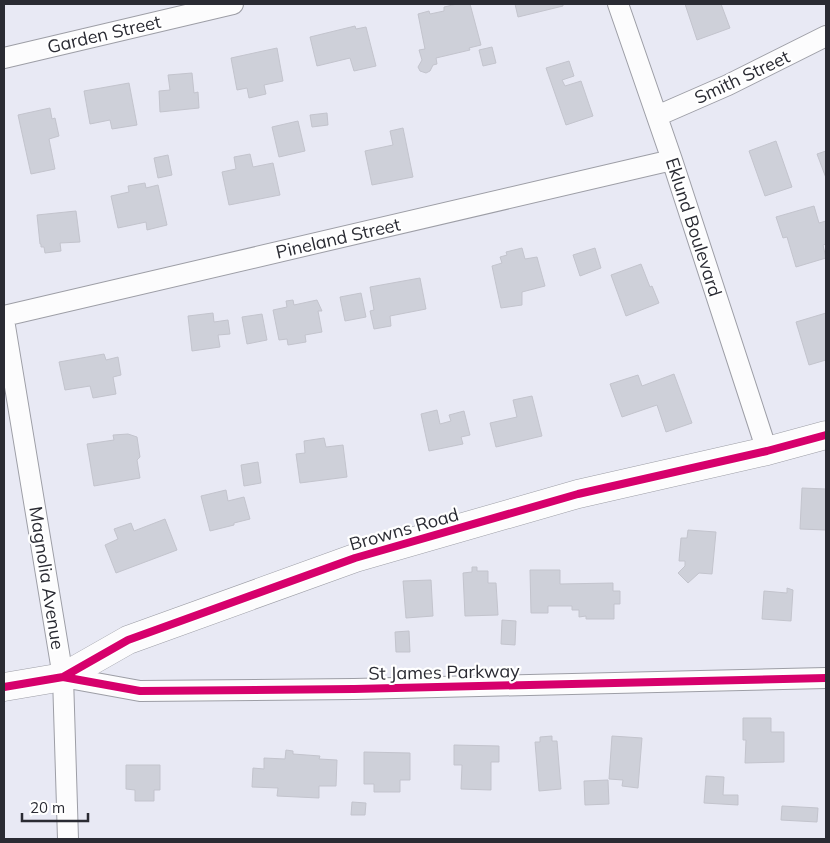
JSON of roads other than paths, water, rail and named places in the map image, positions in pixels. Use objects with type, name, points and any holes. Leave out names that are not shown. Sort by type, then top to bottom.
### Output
[{"type":"street","name":"Garden Street","points":[[4,58],[233,4]]},
{"type":"street","name":"Eklund Boulevard","points":[[618,4],[672,160],[767,451]]},
{"type":"street","name":"Smith Street","points":[[657,116],[728,85],[826,36]]},
{"type":"street","name":"Pineland Street","points":[[4,318],[672,160]]},
{"type":"street","name":"Magnolia Avenue","points":[[4,318],[63,677],[68,839]]},
{"type":"street","name":"Browns Road","points":[[4,687],[63,677],[128,640],[355,558],[578,494],[767,451],[826,435]]},
{"type":"street","name":"St James Parkway","points":[[63,677],[140,690],[354,689],[826,678]]}]
